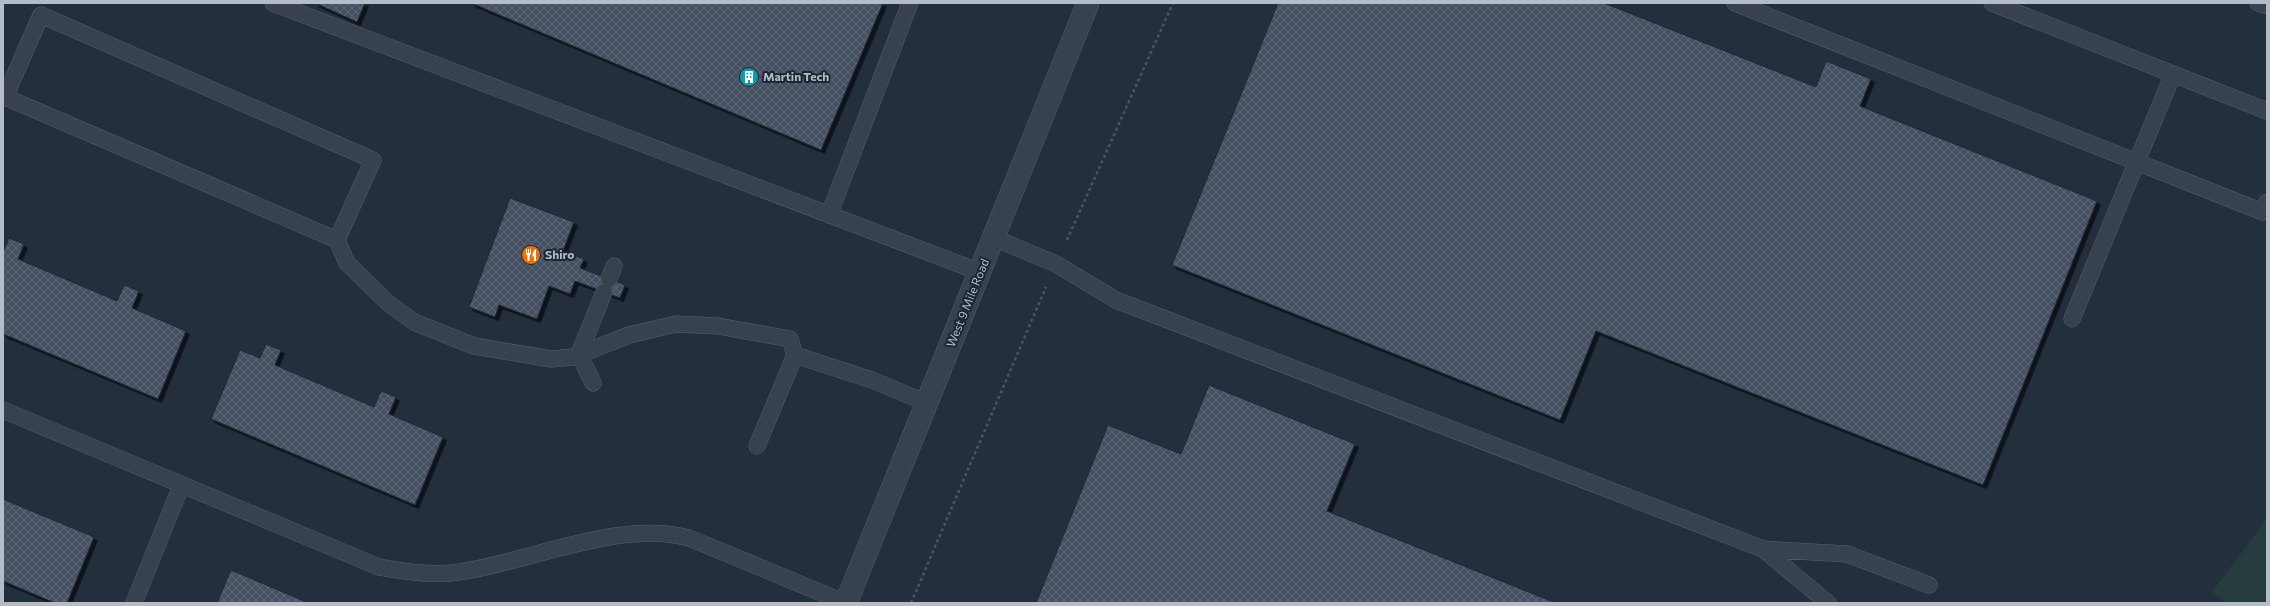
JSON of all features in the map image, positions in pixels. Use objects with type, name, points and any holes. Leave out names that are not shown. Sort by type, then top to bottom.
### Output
[{"type":"street","name":"West 9 Mile Road","points":[[846,603],[1088,3]]},
{"type":"lane","points":[[273,3],[980,272]]},
{"type":"lane","points":[[829,215],[910,3]]},
{"type":"lane","points":[[1735,3],[2263,212],[2267,202]]},
{"type":"lane","points":[[1992,3],[2267,111]]},
{"type":"lane","points":[[2258,3],[2267,6]]},
{"type":"lane","points":[[337,240],[373,160],[41,15],[5,97],[337,240],[346,263],[388,303],[414,322],[474,346],[506,353],[551,359],[579,354],[629,335],[676,324],[718,326],[790,339],[795,355],[757,446]]},
{"type":"lane","points":[[2072,319],[2173,74]]},
{"type":"lane","points":[[994,238],[1056,264],[1116,300],[1763,550],[1828,603]]},
{"type":"lane","points":[[593,382],[579,354],[609,279]]},
{"type":"lane","points":[[795,355],[872,380],[927,403]]},
{"type":"lane","points":[[3,410],[181,486],[378,567],[428,574],[452,572],[592,541],[653,532],[674,533],[846,603]]},
{"type":"lane","points":[[134,603],[181,486]]},
{"type":"lane","points":[[1763,550],[1847,554],[1929,585]]},
{"type":"path","points":[[911,603],[1056,264],[1173,3]]},
{"type":"green space","points":[[2267,519],[2267,603],[2227,603],[2212,592]]},
{"type":"building","points":[[315,3],[365,3],[357,22]]},
{"type":"building","name":"Martin Tech","points":[[471,3],[883,3],[821,150]]},
{"type":"building","points":[[1278,3],[1604,3],[1816,87],[1826,61],[1871,79],[1860,106],[2097,201],[1983,485],[1596,331],[1560,420],[1172,265]]},
{"type":"building","name":"Shiro","points":[[510,198],[574,222],[563,251],[584,259],[580,268],[625,285],[620,298],[575,281],[570,294],[549,286],[537,319],[499,305],[495,317],[469,307]]},
{"type":"building","points":[[9,238],[24,244],[18,259],[117,301],[124,285],[139,291],[132,308],[186,331],[158,399],[3,334],[3,252]]},
{"type":"building","points":[[266,344],[281,350],[275,365],[374,407],[381,391],[396,397],[389,414],[443,437],[415,505],[211,419],[240,350],[260,358]]},
{"type":"building","points":[[1209,385],[1355,444],[1327,511],[1556,603],[1036,603],[1108,425],[1181,454]]},
{"type":"building","points":[[3,499],[94,537],[67,603],[55,603],[3,581]]},
{"type":"building","points":[[231,570],[304,601],[303,603],[217,603]]},
{"type":"place","name":"Martin Tech","points":[[749,77]]},
{"type":"place","name":"Shiro","points":[[531,255]]}]
